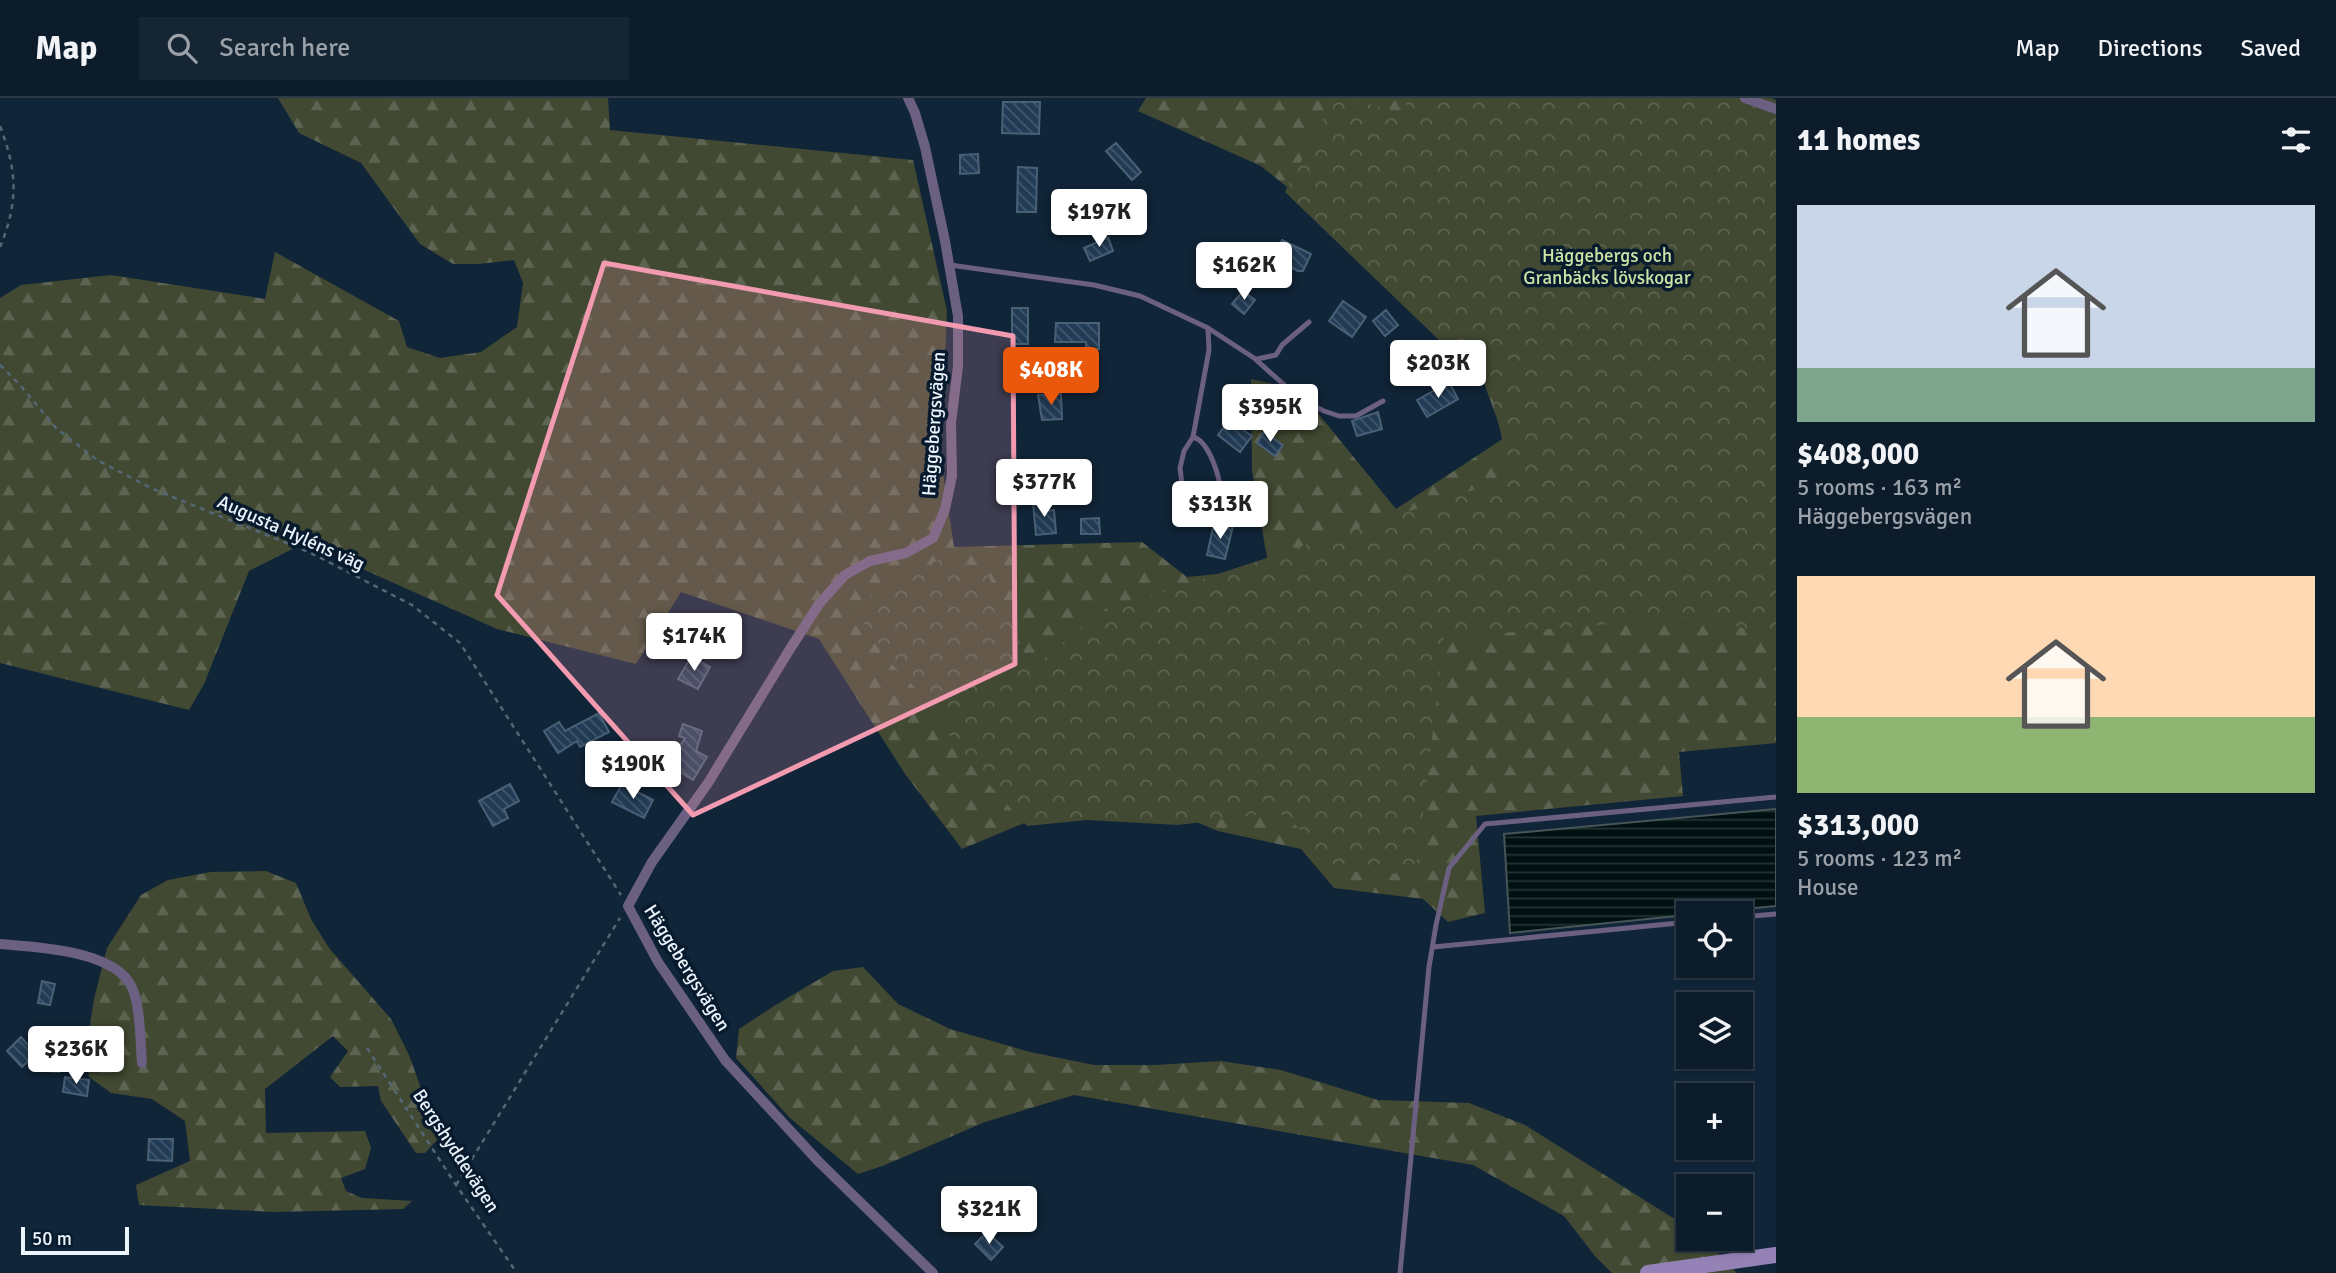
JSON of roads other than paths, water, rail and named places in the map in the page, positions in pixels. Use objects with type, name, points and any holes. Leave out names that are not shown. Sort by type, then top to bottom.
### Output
[{"type":"street","name":"Häggebergsvägen","points":[[908,98],[925,146],[958,316],[958,366],[951,422],[952,476],[945,509],[933,538],[906,553],[870,561],[845,575],[819,604],[708,783],[652,862],[628,906],[658,962],[725,1060],[819,1162],[933,1273]]},
{"type":"street","points":[[1745,98],[1776,109]]},
{"type":"street","points":[[0,944],[56,950],[99,960],[115,969],[129,982],[136,1005],[142,1063]]},
{"type":"street","points":[[1648,1273],[1776,1255]]},
{"type":"lane","points":[[950,265],[1094,285],[1140,296],[1208,328],[1254,358],[1300,399],[1324,411],[1339,415],[1356,415],[1383,401]]},
{"type":"lane","points":[[1254,358],[1259,360],[1276,355],[1282,345],[1309,322]]},
{"type":"lane","points":[[1193,438],[1199,439],[1206,446],[1215,466],[1220,494],[1216,505],[1206,510],[1195,507],[1182,484],[1180,468],[1184,452],[1193,438],[1209,350],[1208,328]]},
{"type":"lane","points":[[1400,1273],[1429,967],[1449,868],[1485,824],[1776,797]]},
{"type":"lane","points":[[1753,916],[1776,914]]},
{"type":"lane","points":[[1433,947],[1676,923]]},
{"type":"park label","name":"Häggebergs och Granbäcks lövskogar","points":[[1607,267]]}]
